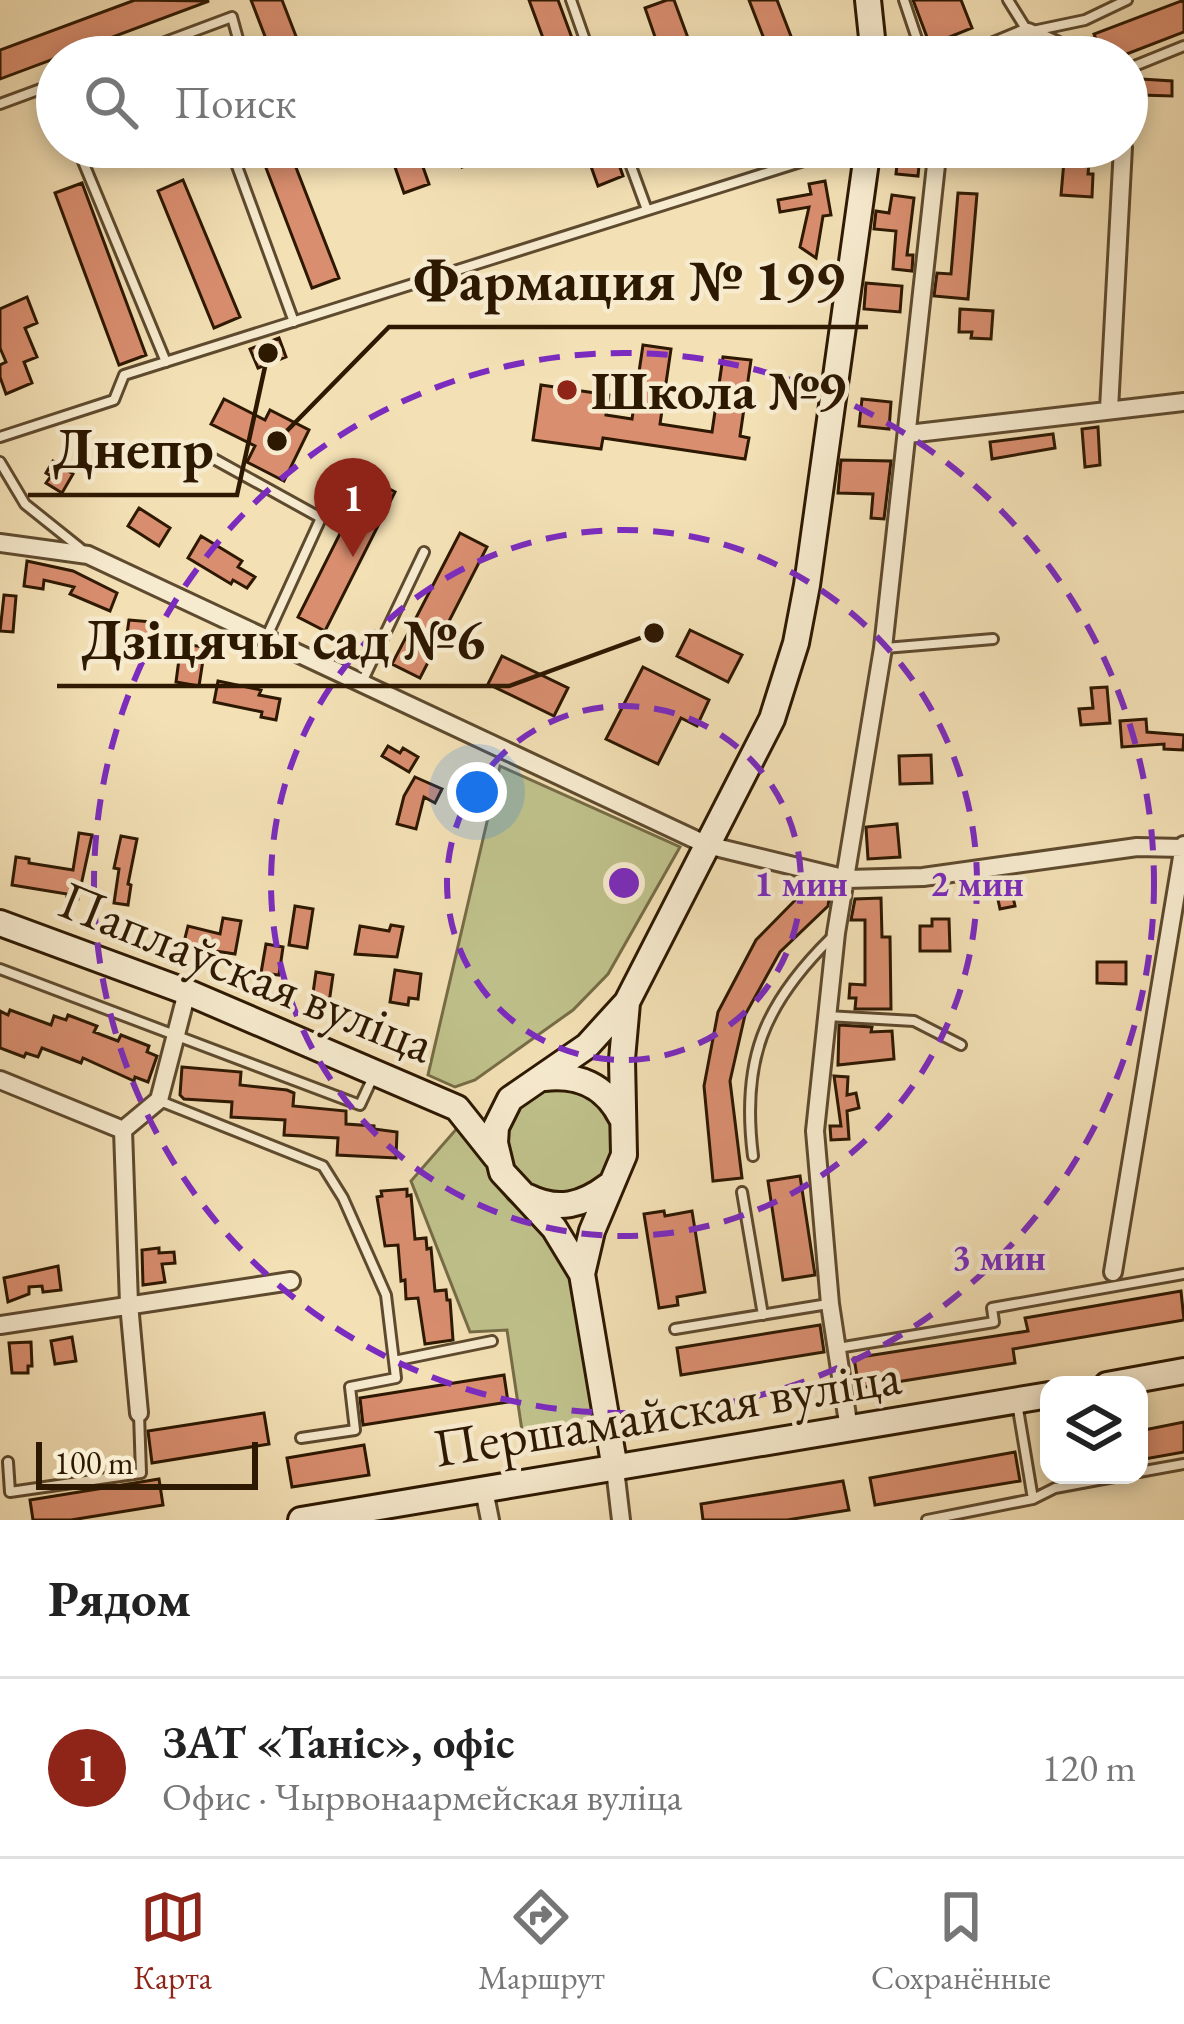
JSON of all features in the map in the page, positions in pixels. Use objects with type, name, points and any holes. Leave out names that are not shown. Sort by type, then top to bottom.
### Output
[{"type":"main road","points":[[868,0],[872,36]]},
{"type":"main road","points":[[615,1469],[582,1274],[554,1228],[510,1184],[497,1159],[495,1143],[501,1112],[587,1046],[627,1001],[772,719],[796,643],[865,168]]},
{"type":"main road","name":"Паплаўская вуліца","points":[[0,923],[187,992],[457,1108],[497,1159]]},
{"type":"main road","points":[[582,1274],[608,1186],[624,1155],[622,1031],[627,1001]]},
{"type":"main road","points":[[533,1083],[576,1078],[592,1084],[615,1106],[622,1121]]},
{"type":"main road","name":"Паплаўская вуліца","points":[[457,1108],[533,1083]]},
{"type":"main road","points":[[521,1194],[542,1204],[566,1207],[589,1200],[608,1186]]},
{"type":"main road","points":[[1148,1378],[1184,1371]]},
{"type":"main road","name":"Першамайская вуліца","points":[[301,1520],[1040,1397]]},
{"type":"street","points":[[1018,36],[1028,32],[1037,36]]},
{"type":"street","points":[[849,1429],[830,1304],[815,1131],[836,933],[883,648],[936,168]]},
{"type":"street","points":[[1109,409],[1122,168]]},
{"type":"street","points":[[908,434],[1184,402]]},
{"type":"street","points":[[0,543],[88,555],[707,845],[847,879],[923,877],[1137,847],[1184,847],[1181,894],[1113,1272]]},
{"type":"street","points":[[123,1130],[159,1100],[187,992]]},
{"type":"street","points":[[0,1080],[123,1130]]},
{"type":"street","points":[[123,1130],[129,1304],[139,1414]]},
{"type":"street","points":[[0,1324],[290,1281]]},
{"type":"street","points":[[615,1469],[621,1520]]},
{"type":"street","points":[[484,1490],[490,1520]]},
{"type":"lane","points":[[571,0],[584,36]]},
{"type":"lane","points":[[904,0],[916,36]]},
{"type":"lane","points":[[1008,0],[1028,32],[1085,20],[1130,1]]},
{"type":"lane","points":[[181,36],[232,17],[237,36]]},
{"type":"lane","points":[[1148,61],[1184,46]]},
{"type":"lane","points":[[0,104],[36,91]]},
{"type":"lane","points":[[85,168],[166,362]]},
{"type":"lane","points":[[238,168],[294,322]]},
{"type":"lane","points":[[632,168],[647,210]]},
{"type":"lane","points":[[0,437],[114,400],[124,375],[781,168]]},
{"type":"lane","points":[[214,459],[321,518],[267,638]]},
{"type":"lane","points":[[0,463],[25,504],[88,555]]},
{"type":"lane","points":[[363,681],[424,552]]},
{"type":"lane","points":[[883,648],[993,639]]},
{"type":"lane","points":[[753,1156],[748,1082],[760,1040],[796,973],[836,933]]},
{"type":"lane","points":[[0,969],[360,1106],[374,1073]]},
{"type":"lane","points":[[826,1016],[914,1021],[961,1046]]},
{"type":"lane","points":[[159,1100],[323,1166],[343,1198],[386,1295],[396,1378],[350,1387],[355,1430],[301,1438]]},
{"type":"lane","points":[[742,1192],[763,1315]]},
{"type":"lane","points":[[836,1348],[994,1322],[992,1308],[1184,1274]]},
{"type":"lane","points":[[675,1329],[830,1304]]},
{"type":"lane","points":[[394,1361],[492,1341]]},
{"type":"lane","points":[[1017,1401],[1033,1499]]},
{"type":"lane","points":[[8,1462],[10,1492],[141,1473],[139,1414]]},
{"type":"lane","points":[[1148,1470],[1184,1464]]},
{"type":"lane","points":[[928,1520],[1033,1499],[1077,1484]]},
{"type":"green space","points":[[500,766],[680,847],[608,974],[573,1010],[475,1080],[455,1087],[428,1075]]},
{"type":"green space","points":[[561,1087],[582,1091],[599,1103],[611,1120],[615,1141],[611,1162],[599,1179],[582,1191],[561,1195],[540,1191],[523,1179],[511,1162],[507,1141],[511,1120],[523,1103],[540,1091]]},
{"type":"green space","points":[[459,1126],[473,1138],[508,1199],[542,1230],[570,1279],[595,1419],[524,1444],[507,1330],[470,1332],[411,1181]]},
{"type":"building","points":[[135,0],[209,1],[115,36],[38,36]]},
{"type":"building","points":[[251,0],[282,0],[296,36],[265,36]]},
{"type":"building","points":[[529,0],[558,0],[571,36],[542,36]]},
{"type":"building","points":[[674,0],[687,36],[655,36],[645,8]]},
{"type":"building","points":[[749,0],[777,0],[791,36],[763,36]]},
{"type":"building","points":[[913,0],[961,0],[972,28],[952,36],[927,36]]},
{"type":"building","points":[[1184,0],[1184,32],[1148,46],[1148,36],[1094,34]]},
{"type":"building","points":[[36,37],[36,66],[0,79],[0,50]]},
{"type":"building","points":[[1148,79],[1172,81],[1172,96],[1148,95]]},
{"type":"building","points":[[266,168],[296,168],[339,278],[312,288]]},
{"type":"building","points":[[395,168],[423,168],[429,184],[404,193]]},
{"type":"building","points":[[592,168],[620,168],[623,176],[598,186]]},
{"type":"building","points":[[897,168],[919,168],[918,176],[896,174]]},
{"type":"building","points":[[1063,168],[1089,168],[1088,174],[1093,174],[1092,197],[1061,195]]},
{"type":"building","points":[[183,180],[240,317],[214,328],[158,191]]},
{"type":"building","points":[[825,181],[831,215],[823,216],[816,258],[800,247],[809,207],[780,212],[778,200],[811,194],[809,184]]},
{"type":"building","points":[[82,183],[146,355],[119,365],[55,193]]},
{"type":"building","points":[[958,193],[977,194],[968,299],[934,296],[937,273],[951,274]]},
{"type":"building","points":[[892,195],[914,198],[907,255],[913,255],[912,271],[893,269],[896,231],[874,229],[876,211],[889,213]]},
{"type":"building","points":[[866,283],[902,286],[900,312],[864,309]]},
{"type":"building","points":[[27,297],[37,323],[25,328],[37,357],[24,362],[32,383],[6,394],[0,377],[0,365],[6,362],[0,348],[0,309]]},
{"type":"building","points":[[960,309],[993,311],[991,339],[959,332]]},
{"type":"building","points":[[279,338],[286,357],[258,368],[250,349]]},
{"type":"building","points":[[643,345],[671,349],[660,424],[712,432],[723,357],[751,360],[740,436],[749,438],[745,459],[603,438],[601,449],[533,440],[541,385],[609,395],[606,415],[632,419]]},
{"type":"building","points":[[224,399],[265,420],[270,410],[309,430],[284,481],[247,462],[255,446],[211,424]]},
{"type":"building","points":[[862,399],[891,402],[889,429],[859,426]]},
{"type":"building","points":[[1098,427],[1100,465],[1085,467],[1082,429]]},
{"type":"building","points":[[1053,434],[1055,448],[992,459],[990,442]]},
{"type":"building","points":[[841,460],[891,461],[884,519],[871,518],[873,494],[838,493]]},
{"type":"building","points":[[53,461],[73,474],[62,493],[46,483]]},
{"type":"building","points":[[368,478],[395,492],[325,631],[298,617]]},
{"type":"building","points":[[139,508],[170,528],[159,546],[128,526]]},
{"type":"building","points":[[460,533],[487,547],[420,678],[392,664]]},
{"type":"building","points":[[201,536],[242,561],[238,567],[255,577],[247,588],[233,580],[231,584],[188,558]]},
{"type":"building","points":[[27,561],[73,571],[117,593],[110,611],[70,594],[74,587],[44,580],[43,589],[24,586]]},
{"type":"building","points":[[4,595],[16,596],[13,632],[0,631]]},
{"type":"building","points":[[129,620],[153,622],[149,651],[125,648]]},
{"type":"building","points":[[690,630],[742,655],[728,682],[677,656]]},
{"type":"building","points":[[181,644],[205,647],[199,686],[176,682]]},
{"type":"building","points":[[502,656],[568,688],[554,716],[488,684]]},
{"type":"building","points":[[643,667],[709,700],[697,726],[681,718],[658,764],[606,739]]},
{"type":"building","points":[[218,681],[280,699],[276,720],[261,717],[262,712],[214,702]]},
{"type":"building","points":[[1107,687],[1110,723],[1081,725],[1079,709],[1093,708],[1091,688]]},
{"type":"building","points":[[1146,719],[1147,732],[1184,735],[1183,750],[1164,749],[1164,744],[1122,747],[1120,721]]},
{"type":"building","points":[[388,746],[418,757],[409,772],[382,756]]},
{"type":"building","points":[[931,755],[932,783],[900,784],[899,756]]},
{"type":"building","points":[[415,777],[442,789],[435,803],[424,797],[416,829],[397,824]]},
{"type":"building","points":[[897,824],[900,857],[868,859],[866,827]]},
{"type":"building","points":[[79,833],[92,835],[78,899],[12,885],[16,857],[73,870]]},
{"type":"building","points":[[121,836],[137,839],[128,905],[114,903],[119,869],[114,868]]},
{"type":"building","points":[[1009,878],[1015,906],[1000,909],[994,881]]},
{"type":"building","points":[[811,884],[829,899],[828,906],[780,952],[745,1015],[730,1081],[742,1178],[713,1181],[704,1086],[718,1012],[756,940]]},
{"type":"building","points":[[881,898],[882,937],[890,937],[891,1009],[855,1009],[856,998],[849,998],[850,984],[865,985],[865,920],[851,920],[855,899]]},
{"type":"building","points":[[295,906],[313,909],[307,948],[289,945]]},
{"type":"building","points":[[223,918],[241,921],[235,954],[183,946],[188,926],[220,934]]},
{"type":"building","points":[[932,919],[949,919],[950,951],[920,951],[920,926],[932,926]]},
{"type":"building","points":[[391,925],[403,927],[397,957],[355,954],[360,926],[389,931]]},
{"type":"building","points":[[266,944],[283,947],[279,975],[261,973]]},
{"type":"building","points":[[1097,962],[1126,962],[1126,984],[1097,983]]},
{"type":"building","points":[[395,970],[421,974],[418,999],[409,998],[408,1005],[390,1002]]},
{"type":"building","points":[[316,972],[333,975],[329,1003],[312,1000]]},
{"type":"building","points":[[10,1010],[51,1025],[54,1016],[66,1020],[68,1015],[97,1026],[94,1032],[118,1041],[121,1035],[149,1046],[147,1052],[157,1056],[148,1082],[42,1048],[38,1057],[26,1053],[24,1057],[0,1048],[0,1011],[8,1015]]},
{"type":"building","points":[[839,1025],[892,1031],[894,1059],[838,1065]]},
{"type":"building","points":[[182,1067],[241,1072],[240,1085],[294,1093],[293,1106],[346,1111],[346,1124],[397,1132],[396,1158],[337,1155],[338,1138],[284,1135],[285,1120],[231,1117],[232,1102],[184,1099],[180,1095]]},
{"type":"building","points":[[834,1076],[848,1077],[847,1095],[856,1093],[859,1108],[847,1111],[849,1139],[831,1140],[830,1126],[841,1126]]},
{"type":"building","points":[[800,1176],[815,1275],[783,1280],[768,1181]]},
{"type":"building","points":[[407,1189],[415,1239],[426,1238],[427,1249],[431,1248],[435,1291],[446,1290],[450,1300],[453,1340],[425,1344],[418,1298],[406,1299],[405,1280],[401,1281],[398,1245],[385,1246],[377,1197],[382,1196],[381,1191]]},
{"type":"building","points":[[664,1211],[665,1216],[692,1211],[705,1292],[677,1297],[678,1305],[659,1308],[644,1214]]},
{"type":"building","points":[[159,1248],[159,1253],[174,1252],[175,1263],[162,1264],[165,1282],[143,1285],[142,1250]]},
{"type":"building","points":[[58,1266],[61,1290],[43,1292],[42,1286],[29,1287],[29,1294],[8,1302],[4,1278]]},
{"type":"building","points":[[1181,1291],[1184,1320],[1013,1349],[1015,1363],[859,1388],[854,1358],[1028,1331],[1025,1318]]},
{"type":"building","points":[[820,1325],[824,1352],[681,1375],[677,1348]]},
{"type":"building","points":[[72,1337],[76,1361],[55,1364],[51,1341]]},
{"type":"building","points":[[31,1342],[28,1373],[12,1373],[9,1343]]},
{"type":"building","points":[[504,1375],[508,1402],[363,1425],[360,1398]]},
{"type":"building","points":[[264,1413],[269,1444],[152,1463],[148,1431]]},
{"type":"building","points":[[1184,1422],[1184,1452],[1148,1458],[1148,1429]]},
{"type":"building","points":[[364,1445],[369,1475],[292,1487],[287,1458]]},
{"type":"building","points":[[1015,1452],[1020,1481],[875,1505],[870,1478]]},
{"type":"building","points":[[159,1479],[163,1505],[71,1520],[33,1520],[30,1500]]},
{"type":"building","points":[[843,1481],[849,1510],[787,1520],[703,1520],[701,1504]]},
{"type":"place","name":"Днепр","points":[[268,353]]},
{"type":"place","name":"Школа №9","points":[[567,390]]},
{"type":"place","name":"Фармация № 199","points":[[277,441]]},
{"type":"place","name":"ЗАТ «Таніс», офіс","points":[[353,557]]},
{"type":"place","name":"Дзіцячы сад №6","points":[[654,633]]}]
